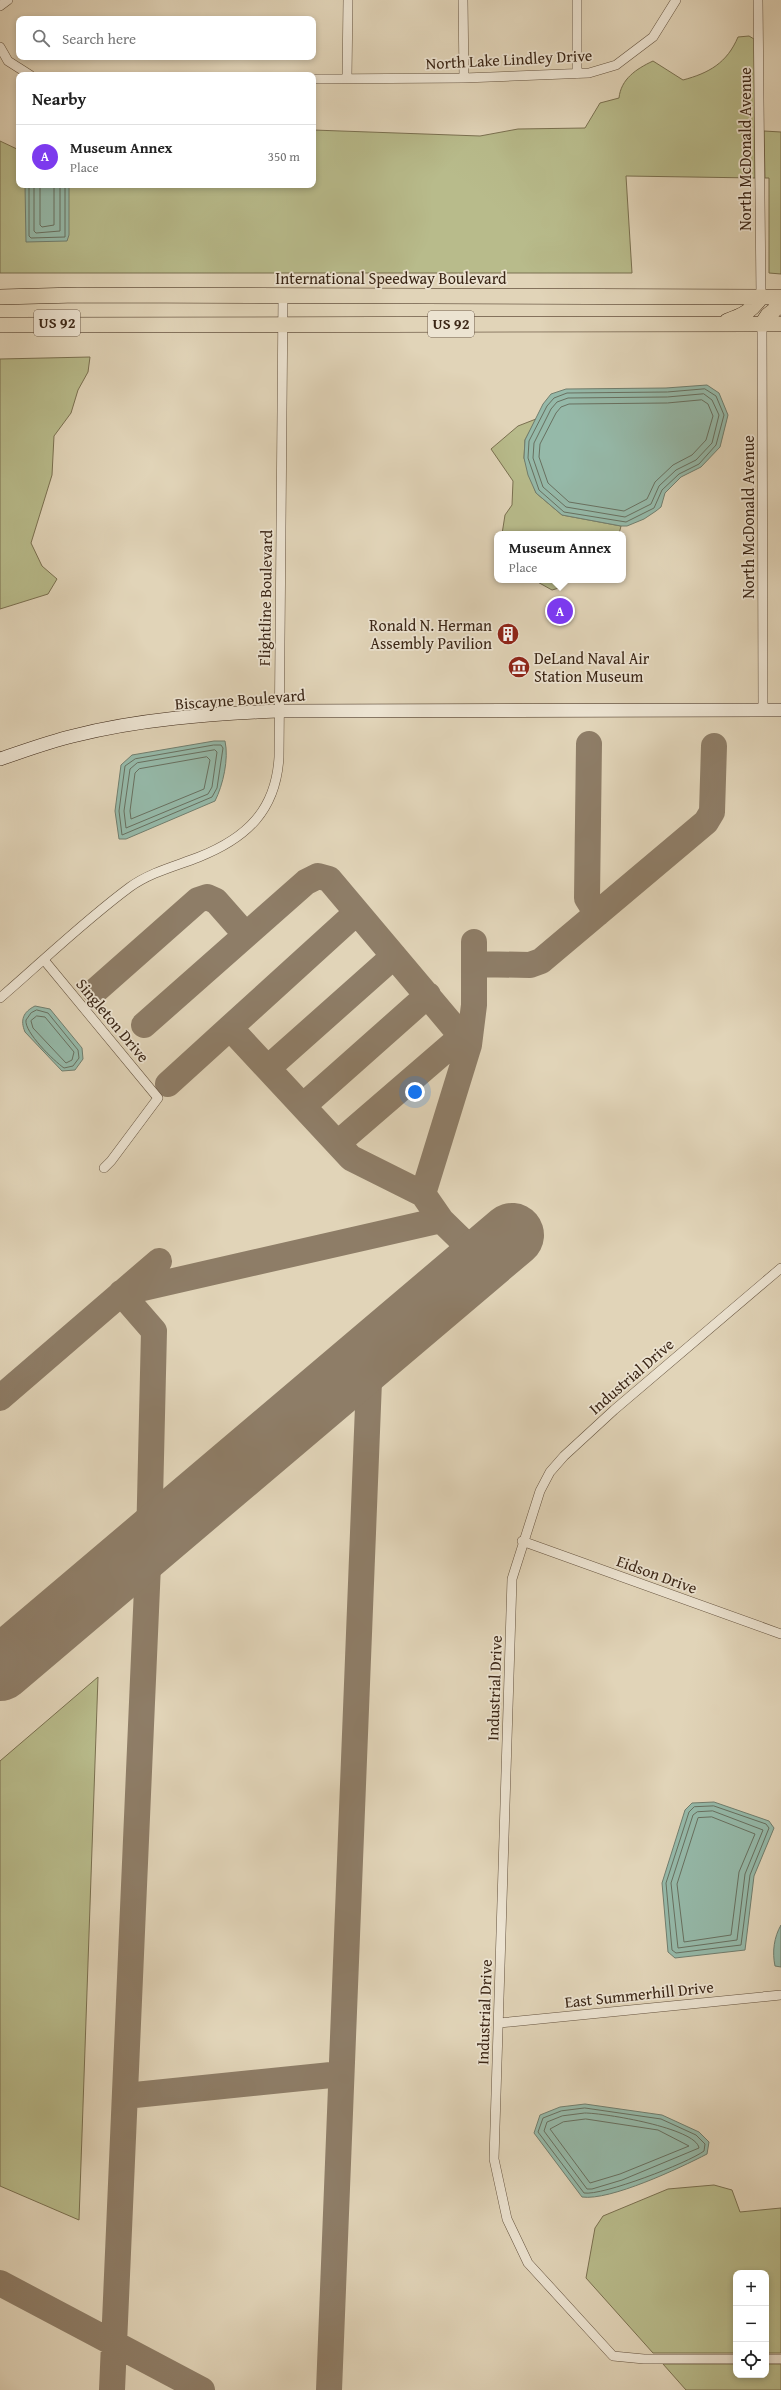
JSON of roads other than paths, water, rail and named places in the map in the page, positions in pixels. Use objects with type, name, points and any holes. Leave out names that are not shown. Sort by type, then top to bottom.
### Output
[{"type":"main road","name":"International Speedway Boulevard","points":[[0,297],[781,297]]},
{"type":"main road","points":[[720,324],[744,314],[754,307],[761,297]]},
{"type":"main road","points":[[762,324],[768,315],[781,305]]},
{"type":"main road","name":"US 92","points":[[0,325],[781,324]]},
{"type":"street","points":[[0,6],[8,0]]},
{"type":"street","points":[[347,78],[348,0]]},
{"type":"street","points":[[463,0],[464,78]]},
{"type":"street","points":[[577,0],[577,74]]},
{"type":"street","name":"North Lake Lindley Drive","points":[[316,79],[464,78],[589,73],[616,65],[653,37],[676,0]]},
{"type":"street","name":"North McDonald Avenue","points":[[758,0],[761,297]]},
{"type":"street","points":[[0,48],[8,61],[25,72]]},
{"type":"street","name":"Flightline Boulevard","points":[[0,998],[86,921],[131,886],[158,871],[224,846],[246,831],[259,818],[270,798],[278,775],[283,296]]},
{"type":"street","name":"North McDonald Avenue","points":[[762,324],[763,710]]},
{"type":"street","name":"Biscayne Boulevard","points":[[0,759],[74,736],[124,727],[221,714],[278,711],[781,710]]},
{"type":"street","name":"Singleton Drive","points":[[44,960],[158,1098],[111,1161],[104,1168]]},
{"type":"street","name":"Industrial Drive","points":[[733,2359],[644,2359],[613,2356],[528,2263],[507,2219],[494,2160],[512,1579],[522,1541],[540,1491],[550,1472],[564,1456],[614,1410],[781,1268]]},
{"type":"street","name":"Eidson Drive","points":[[522,1541],[781,1634]]},
{"type":"street","name":"East Summerhill Drive","points":[[499,2023],[781,1995]]},
{"type":"street","points":[[769,2359],[781,2359]]},
{"type":"water","points":[[25,188],[69,188],[69,235],[67,241],[26,242]]},
{"type":"water","points":[[707,385],[719,393],[728,415],[720,447],[701,467],[681,477],[665,493],[661,507],[644,519],[627,526],[621,526],[562,515],[536,493],[528,475],[524,458],[525,440],[543,404],[551,394],[566,389],[666,388]]},
{"type":"water","points":[[214,741],[225,741],[226,748],[226,764],[223,780],[215,801],[126,839],[119,839],[115,811],[121,765],[132,755]]},
{"type":"water","points":[[35,1006],[50,1009],[82,1048],[83,1059],[75,1070],[62,1071],[25,1032],[23,1020],[25,1014]]},
{"type":"water","points":[[714,1802],[769,1821],[774,1828],[754,1876],[745,1950],[675,1958],[668,1952],[662,1883],[685,1810],[692,1803]]},
{"type":"water","points":[[781,1925],[781,1967],[775,1966],[774,1945]]},
{"type":"water","points":[[585,2104],[662,2115],[699,2132],[709,2142],[707,2154],[663,2175],[627,2189],[594,2197],[582,2197],[534,2133],[540,2115],[560,2107]]},
{"type":"place","name":"Museum Annex","points":[[560,611]]},
{"type":"place","name":"Ronald N. Herman Assembly Pavilion","points":[[508,634]]},
{"type":"place","name":"DeLand Naval Air Station Museum","points":[[519,667]]}]
